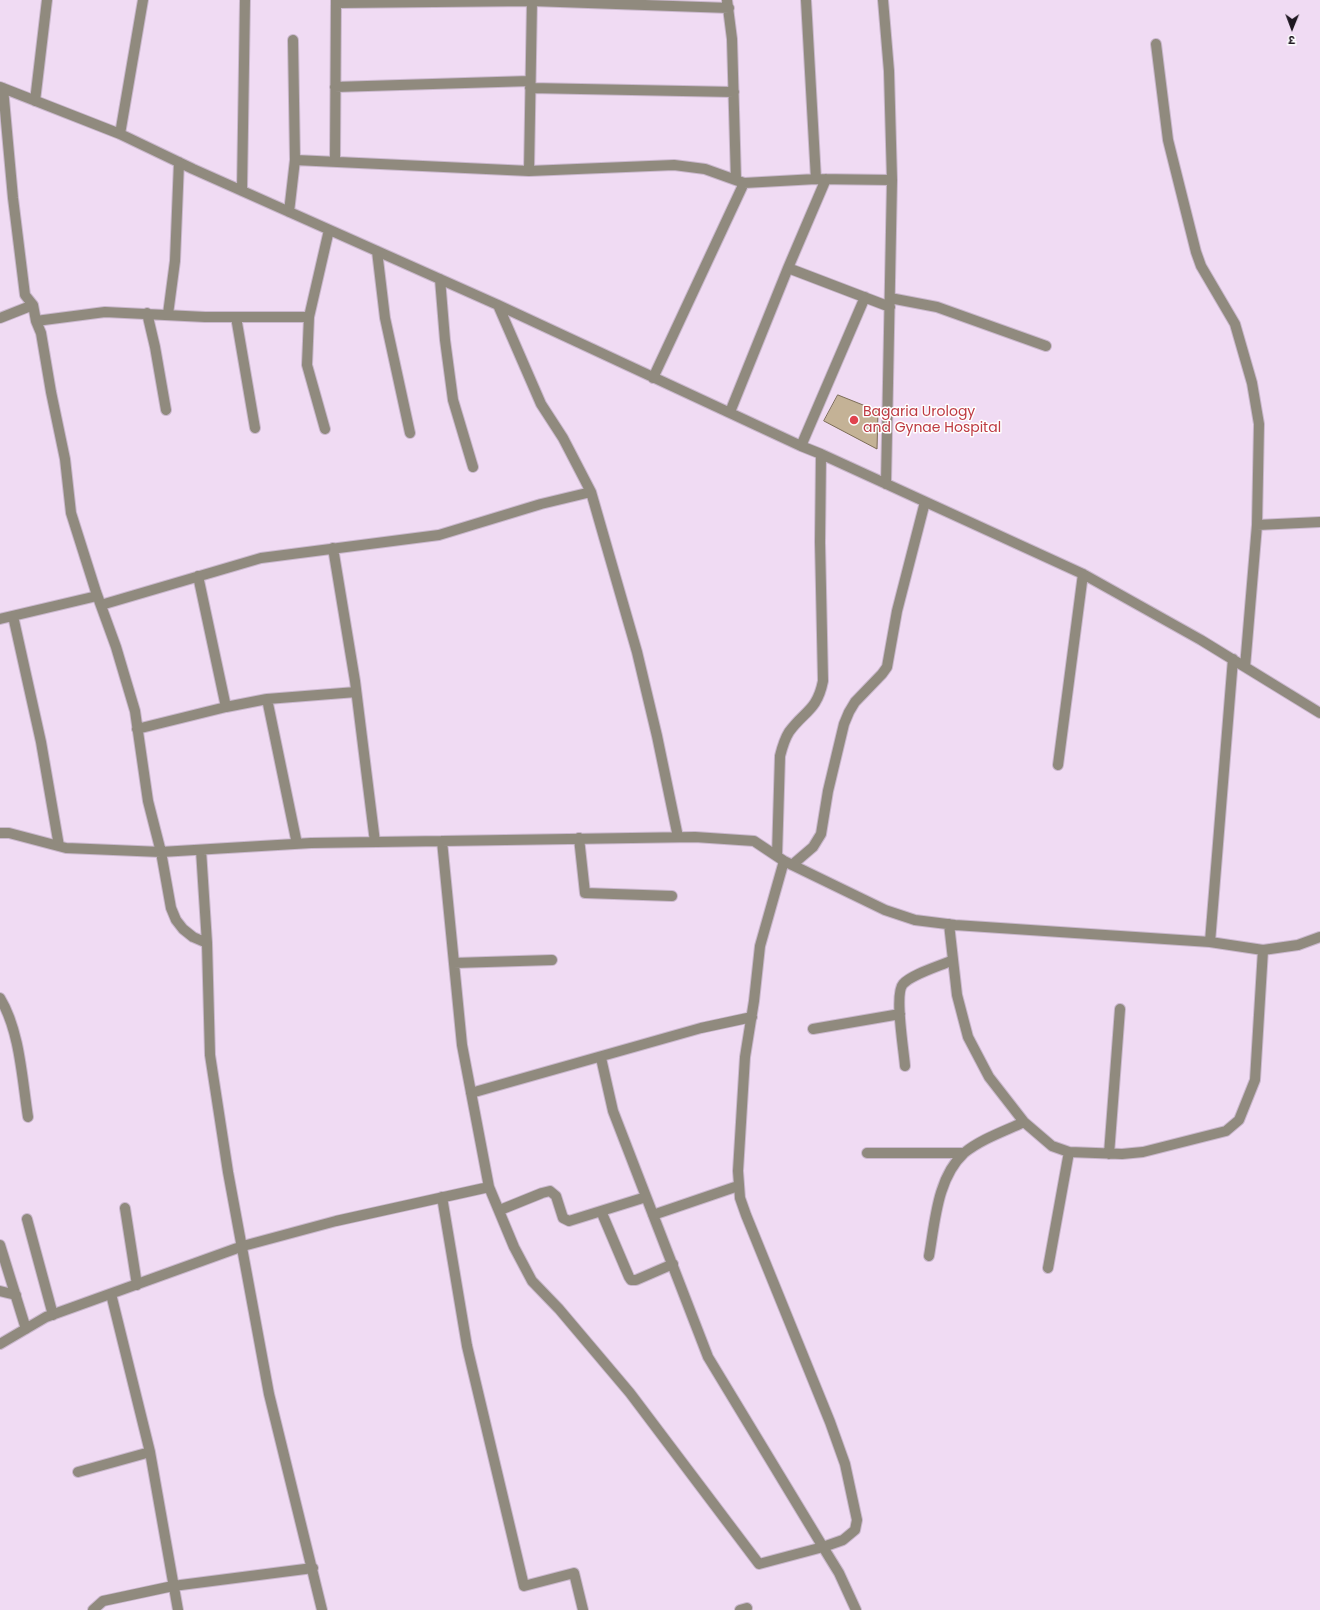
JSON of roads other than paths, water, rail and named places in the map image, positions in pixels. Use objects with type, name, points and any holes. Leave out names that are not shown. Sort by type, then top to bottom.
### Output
[{"type":"street","points":[[35,101],[47,0]]},
{"type":"street","points":[[120,134],[143,0]]},
{"type":"street","points":[[242,191],[245,0]]},
{"type":"street","points":[[730,412],[788,268],[821,179],[806,0]]},
{"type":"street","points":[[884,0],[889,71],[892,180],[886,484]]},
{"type":"street","points":[[529,171],[532,1]]},
{"type":"street","points":[[335,162],[336,2],[532,1],[728,4],[732,39],[740,181],[653,378]]},
{"type":"street","points":[[289,212],[294,160],[293,40]]},
{"type":"street","points":[[1156,44],[1168,140],[1196,252],[1201,266],[1234,324],[1252,383],[1259,424],[1258,524],[1245,667]]},
{"type":"street","points":[[336,88],[530,84],[734,92]]},
{"type":"street","points":[[208,943],[193,937],[176,920],[171,908],[161,852],[148,801],[135,711],[116,647],[71,513],[65,459],[51,392],[41,332],[36,321],[33,305],[25,295],[2,88],[120,134],[242,191],[498,305],[653,378],[1083,574],[1233,659],[1320,713]]},
{"type":"street","points":[[294,160],[529,171],[674,165],[705,169],[740,181],[821,179],[892,180]]},
{"type":"street","points":[[168,314],[175,261],[178,162]]},
{"type":"street","points":[[325,429],[307,365],[309,317],[329,230]]},
{"type":"street","points":[[377,251],[385,318],[410,432]]},
{"type":"street","points":[[788,268],[865,297],[890,302],[937,307],[1046,346]]},
{"type":"street","points":[[440,279],[445,340],[453,400],[473,467]]},
{"type":"street","points":[[801,446],[865,297]]},
{"type":"street","points":[[0,318],[33,305]]},
{"type":"street","points":[[498,305],[541,404],[563,438],[591,492],[637,652],[658,736],[678,837]]},
{"type":"street","points":[[36,321],[105,312],[236,317],[309,317]]},
{"type":"street","points":[[147,313],[156,347],[166,410]]},
{"type":"street","points":[[236,317],[255,428]]},
{"type":"street","points":[[442,841],[462,1045],[489,1188],[500,1210],[514,1247],[532,1281],[559,1309],[630,1393],[759,1564],[843,1540],[855,1530],[857,1520],[845,1464],[830,1422],[746,1216],[738,1186],[745,1057],[752,1017],[760,946],[784,861],[780,756],[784,741],[790,731],[814,707],[820,695],[823,680],[821,454]]},
{"type":"street","points":[[0,619],[99,600],[198,576],[261,558],[439,535],[541,504],[591,492]]},
{"type":"street","points":[[784,861],[813,847],[821,834],[828,791],[844,724],[855,702],[882,674],[887,666],[897,611],[925,502]]},
{"type":"street","points":[[1258,524],[1320,522]]},
{"type":"street","points":[[332,548],[356,692],[375,842]]},
{"type":"street","points":[[1058,765],[1083,574]]},
{"type":"street","points":[[198,576],[226,707]]},
{"type":"street","points":[[13,616],[41,742],[59,846]]},
{"type":"street","points":[[1210,942],[1233,659]]},
{"type":"street","points":[[137,729],[226,707],[267,699],[356,692]]},
{"type":"street","points":[[267,699],[297,844]]},
{"type":"street","points":[[0,833],[9,833],[66,848],[161,852],[297,844],[579,838],[678,837],[754,841],[784,861],[886,910],[915,920],[949,924],[1210,942],[1263,950],[1298,946],[1320,936]]},
{"type":"street","points":[[579,838],[585,893],[672,896]]},
{"type":"street","points":[[201,850],[208,943],[210,1055],[228,1172],[269,1394],[313,1568],[322,1610]]},
{"type":"street","points":[[949,924],[957,995],[968,1037],[989,1077],[1024,1122],[1052,1146],[1069,1152],[1109,1154],[1143,1152],[1226,1131],[1239,1120],[1255,1080],[1263,950]]},
{"type":"street","points":[[454,963],[552,960]]},
{"type":"street","points":[[905,1066],[899,993],[904,983],[953,960]]},
{"type":"street","points":[[0,998],[5,1007],[19,1053],[28,1117]]},
{"type":"street","points":[[1109,1154],[1120,1009]]},
{"type":"street","points":[[813,1029],[900,1014]]},
{"type":"street","points":[[471,1093],[601,1058],[701,1028],[752,1017]]},
{"type":"street","points":[[601,1058],[614,1111],[708,1357],[839,1574],[856,1610]]},
{"type":"street","points":[[930,1256],[939,1201],[945,1183],[954,1165],[964,1153],[982,1142],[1024,1122]]},
{"type":"street","points":[[1048,1268],[1069,1152]]},
{"type":"street","points":[[867,1153],[964,1153]]},
{"type":"street","points":[[653,1215],[738,1186]]},
{"type":"street","points":[[0,1344],[53,1314],[242,1246],[336,1221],[489,1188]]},
{"type":"street","points":[[500,1210],[550,1191],[556,1196],[565,1220],[572,1221],[646,1197]]},
{"type":"street","points":[[442,1197],[467,1346],[524,1586],[574,1573],[583,1610]]},
{"type":"street","points":[[125,1208],[137,1285]]},
{"type":"street","points":[[601,1212],[631,1280],[636,1280],[673,1264]]},
{"type":"street","points":[[27,1219],[53,1314]]},
{"type":"street","points":[[0,1245],[26,1329]]},
{"type":"street","points":[[0,1291],[16,1295]]},
{"type":"street","points":[[111,1294],[150,1452],[178,1610]]},
{"type":"street","points":[[78,1472],[150,1452]]},
{"type":"street","points":[[93,1610],[103,1601],[173,1586],[313,1568]]},
{"type":"place","name":"Bagaria Urology and Gynae Hospital","points":[[854,420]]}]
